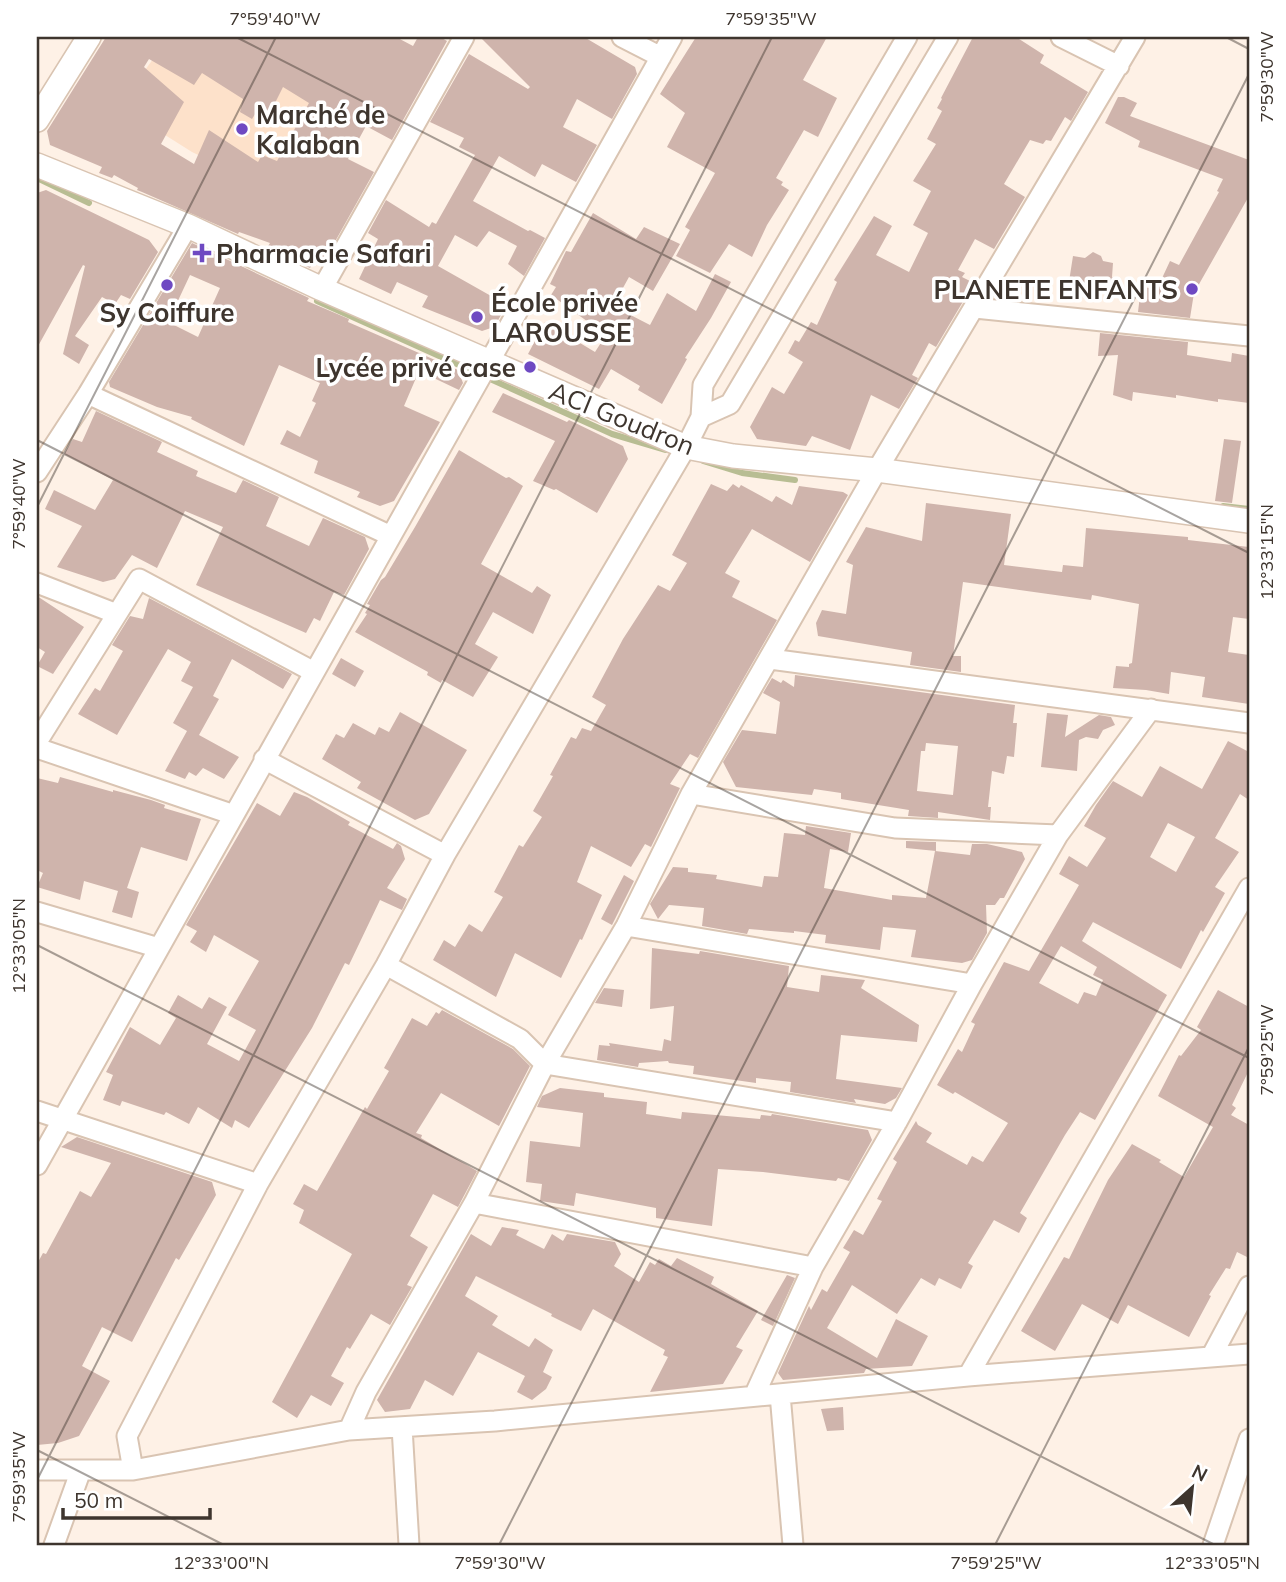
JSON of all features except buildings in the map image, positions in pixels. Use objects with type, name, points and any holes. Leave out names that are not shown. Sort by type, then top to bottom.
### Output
[{"type":"street","points":[[37,120],[89,37]]},
{"type":"street","points":[[322,289],[464,37]]},
{"type":"street","points":[[622,37],[661,57]]},
{"type":"street","points":[[37,1165],[672,37]]},
{"type":"street","points":[[133,1470],[127,1436],[258,1184],[386,965],[445,855],[686,447],[701,417],[703,385],[907,37]]},
{"type":"street","points":[[701,417],[730,404],[947,37]]},
{"type":"street","points":[[1061,37],[1119,66]]},
{"type":"street","points":[[349,1430],[366,1392],[474,1203],[545,1065],[626,926],[691,794],[877,470],[1135,37]]},
{"type":"street","name":"ACI Goudron","points":[[37,165],[188,226],[322,289],[686,447],[733,456],[877,470],[1249,521]]},
{"type":"street","points":[[37,472],[88,394],[188,226]]},
{"type":"street","points":[[975,308],[1249,335]]},
{"type":"street","points":[[88,394],[391,536]]},
{"type":"street","points":[[37,742],[139,579],[314,672]]},
{"type":"street","points":[[37,583],[117,614]]},
{"type":"street","points":[[770,659],[1249,723]]},
{"type":"street","points":[[754,1396],[813,1267],[1058,835],[1151,709]]},
{"type":"street","points":[[37,748],[234,815]]},
{"type":"street","points":[[264,759],[445,855]]},
{"type":"street","points":[[691,794],[895,828],[1058,835]]},
{"type":"street","points":[[968,1376],[1247,895]]},
{"type":"street","points":[[37,912],[159,948]]},
{"type":"street","points":[[626,926],[972,984]]},
{"type":"street","points":[[386,965],[520,1039],[545,1065],[897,1122]]},
{"type":"street","points":[[37,1111],[258,1184]]},
{"type":"street","points":[[474,1203],[813,1267]]},
{"type":"street","points":[[1211,1357],[1249,1286]]},
{"type":"street","points":[[37,1470],[133,1470],[349,1430],[495,1421],[968,1376],[1249,1354]]},
{"type":"street","points":[[780,1394],[793,1545]]},
{"type":"street","points":[[402,1427],[409,1545]]},
{"type":"street","points":[[1213,1545],[1249,1439]]},
{"type":"street","points":[[54,1545],[81,1470]]},
{"type":"shaded area","name":"Marché de Kalaban","points":[[169,37],[381,37],[288,199],[192,152],[119,106]]},
{"type":"waterway","points":[[37,178],[89,203]]},
{"type":"waterway","points":[[317,301],[612,434],[666,450]]},
{"type":"waterway","points":[[703,461],[742,473],[795,480]]},
{"type":"waterway","points":[[1223,506],[1249,509]]},
{"type":"place","name":"Marché de Kalaban","points":[[242,129]]},
{"type":"place","name":"Pharmacie Safari","points":[[202,253]]},
{"type":"place","name":"Sy Coiffure","points":[[167,285]]},
{"type":"place","name":"PLANETE ENFANTS","points":[[1192,289]]},
{"type":"place","name":"École privée LAROUSSE","points":[[477,317]]},
{"type":"place","name":"Lycée privé case","points":[[530,367]]}]
